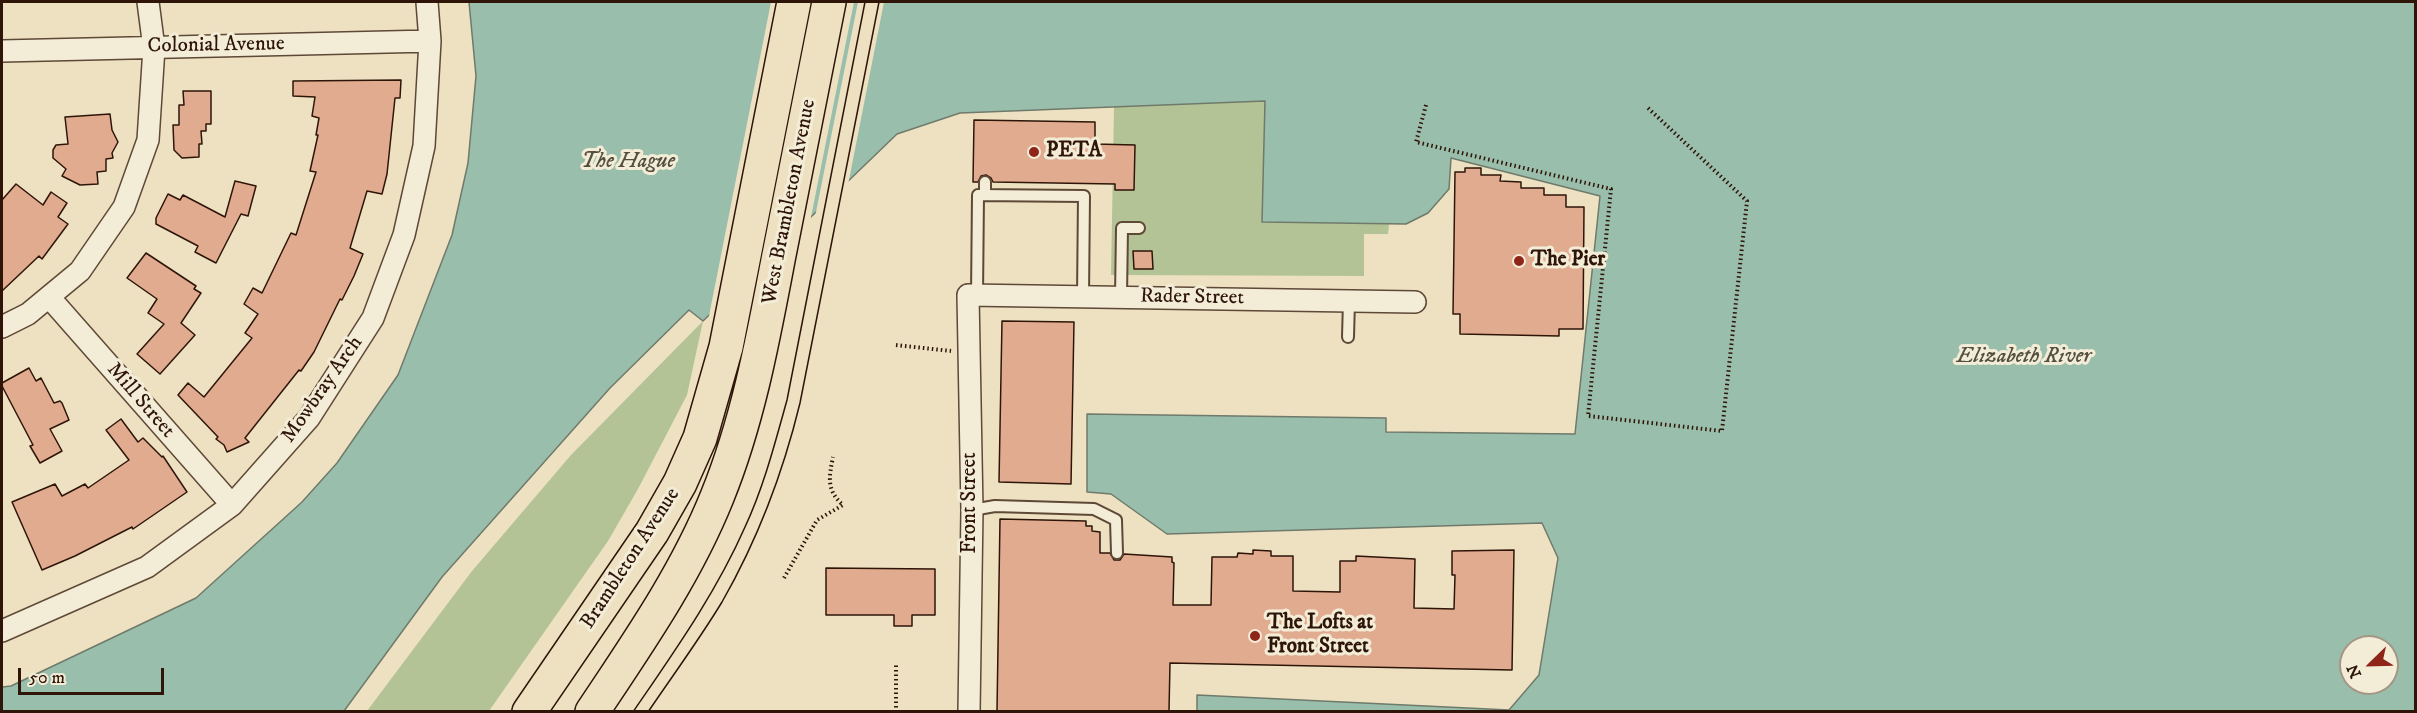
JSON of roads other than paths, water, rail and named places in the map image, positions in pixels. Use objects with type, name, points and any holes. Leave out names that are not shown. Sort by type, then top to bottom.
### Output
[{"type":"main road","name":"West Brambleton Avenue","points":[[713,396],[730,329],[794,2]]},
{"type":"main road","name":"West Brambleton Avenue","points":[[747,402],[768,313],[829,2]]},
{"type":"main road","name":"Brambleton Avenue","points":[[528,711],[633,561],[668,506],[700,438],[713,396]]},
{"type":"main road","name":"Brambleton Avenue","points":[[592,711],[657,613],[707,521],[732,455],[747,402]]},
{"type":"street","points":[[2,327],[28,314],[81,271],[124,207],[148,140],[154,48],[148,2]]},
{"type":"street","name":"Mowbray Arch","points":[[2,631],[147,567],[232,505],[309,418],[373,318],[404,235],[424,146],[430,41],[428,2]]},
{"type":"street","name":"Colonial Avenue","points":[[2,51],[430,41]]},
{"type":"street","name":"Rader Street","points":[[973,295],[1415,302]]},
{"type":"street","name":"Front Street","points":[[969,711],[972,510],[970,351],[973,295]]},
{"type":"street","name":"Mill Street","points":[[49,297],[232,505]]},
{"type":"lane","points":[[984,195],[985,182]]},
{"type":"lane","points":[[1083,296],[1084,184]]},
{"type":"lane","points":[[973,295],[978,195],[1084,196]]},
{"type":"lane","points":[[1121,297],[1122,228],[1139,228]]},
{"type":"lane","points":[[1348,338],[1349,301]]},
{"type":"lane","points":[[972,510],[994,506],[1094,508],[1116,520],[1117,553]]},
{"type":"water","name":"Elizabeth River","points":[[469,2],[2415,2],[2415,711],[1197,711],[1197,695],[1509,710],[1539,675],[1558,558],[1542,523],[1167,534],[1111,494],[1087,492],[1087,414],[1386,418],[1386,432],[1575,434],[1600,196],[1451,158],[1449,189],[1428,213],[1406,224],[1262,222],[1265,101],[960,113],[897,134],[703,321],[689,310],[610,388],[442,577],[344,711],[2,711],[2,687],[11,686],[196,598],[302,502],[337,463],[398,375],[452,235],[468,163],[476,76]]},
{"type":"tram line","points":[[633,712],[694,622],[721,575],[752,512],[763,480],[787,400],[865,2]]},
{"type":"tram line","points":[[648,712],[704,630],[735,578],[758,530],[786,455],[800,403],[879,2]]},
{"type":"place","name":"PETA","points":[[1034,152]]},
{"type":"place","name":"The Pier","points":[[1519,261]]},
{"type":"place","name":"The Lofts at Front Street","points":[[1255,636]]},
{"type":"water label","name":"The Hague","points":[[628,162]]}]
